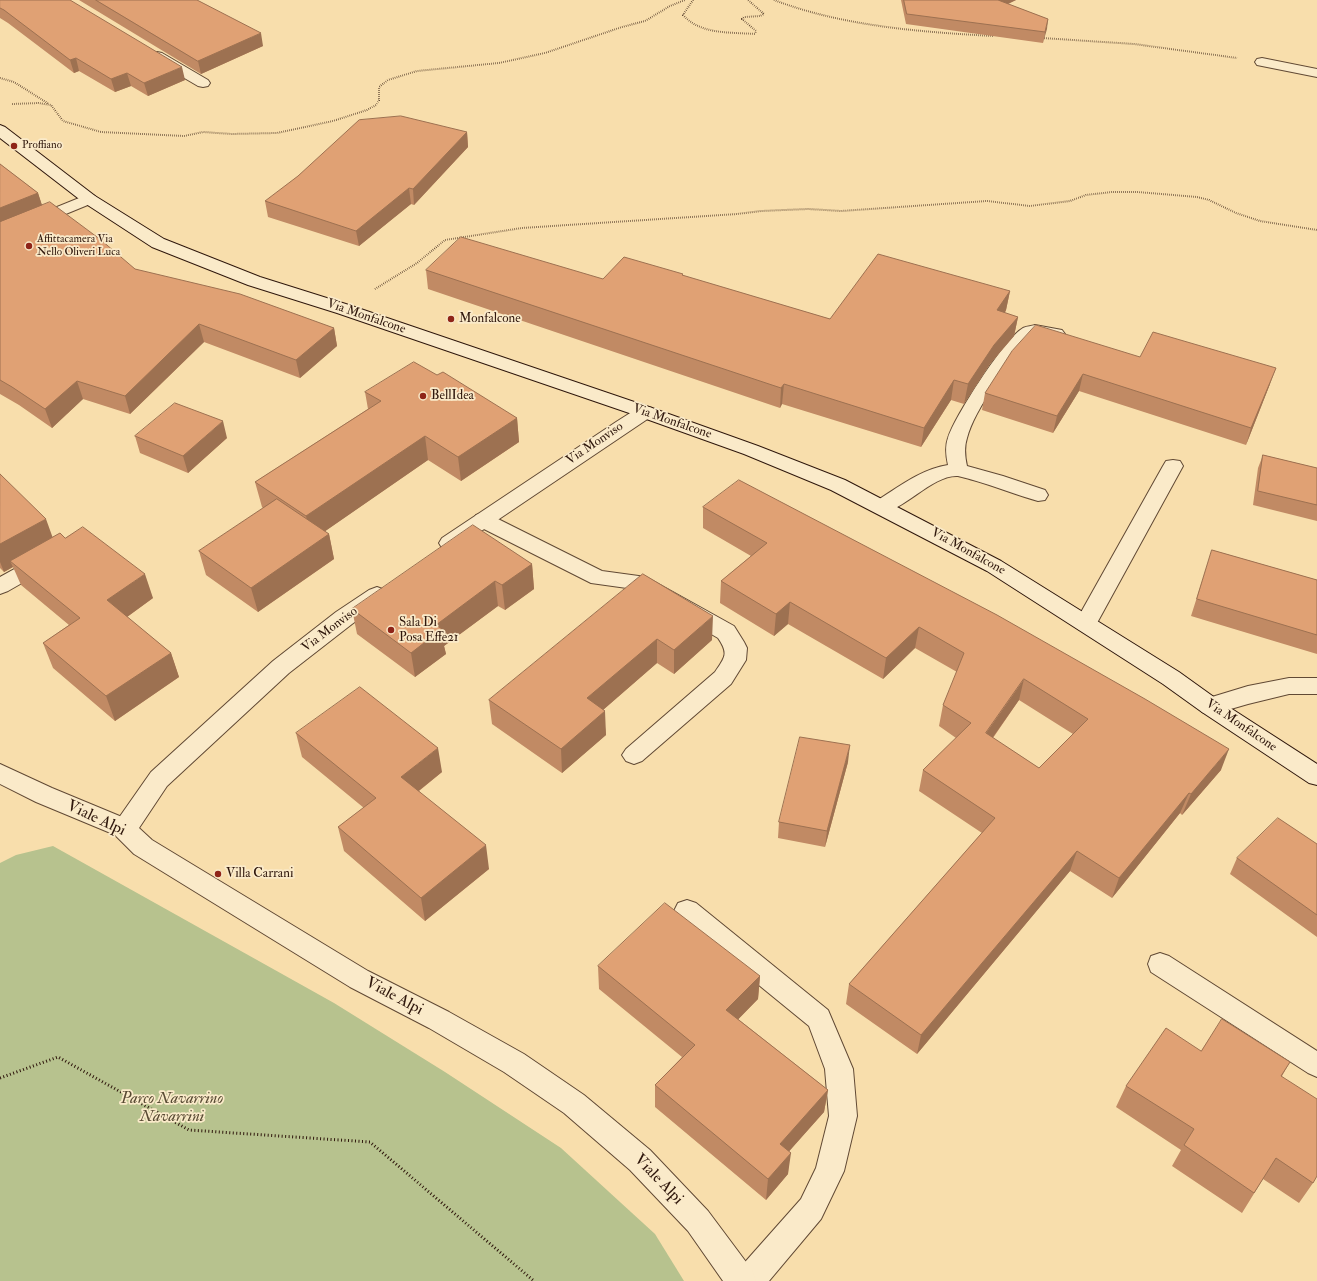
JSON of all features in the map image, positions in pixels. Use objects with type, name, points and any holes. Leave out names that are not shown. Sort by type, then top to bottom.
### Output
[{"type":"street","points":[[144,48],[203,83]]},
{"type":"street","points":[[1262,62],[1317,73]]},
{"type":"street","name":"Via Monfalcone","points":[[0,130],[90,198],[158,243],[254,281],[344,309],[645,412],[751,450],[838,485],[994,566],[1172,678],[1210,706],[1317,776]]},
{"type":"street","points":[[0,236],[90,198]]},
{"type":"street","name":"Via Monviso","points":[[432,555],[645,412]]},
{"type":"street","points":[[1086,623],[1173,466]]},
{"type":"street","points":[[483,520],[598,578],[638,582],[726,632],[736,648],[735,660],[723,678],[634,755]]},
{"type":"street","points":[[0,586],[58,553]]},
{"type":"street","name":"Via Monviso","points":[[125,829],[159,779],[258,688],[281,667],[344,618],[394,582]]},
{"type":"street","points":[[1210,706],[1248,695],[1289,686],[1317,686]]},
{"type":"street","name":"Viale Alpi","points":[[0,773],[44,795],[125,829],[143,847],[177,868],[359,979],[438,1020],[514,1063],[574,1104],[640,1160],[698,1221],[741,1281]]},
{"type":"street","points":[[687,911],[819,1018],[838,1069],[843,1116],[830,1171],[812,1209],[749,1281]]},
{"type":"lane","points":[[958,470],[956,458],[957,439],[964,422],[1003,361],[1029,332],[1036,330],[1072,338]]},
{"type":"lane","points":[[882,507],[916,485],[944,472],[958,470],[996,480],[1038,495]]},
{"type":"lane","points":[[1160,964],[1317,1066]]},
{"type":"path","points":[[0,78],[14,82],[51,105],[63,121],[101,132],[184,136],[203,132],[232,134],[277,133],[332,121],[367,110],[376,105],[379,100],[379,87],[383,82],[393,77],[416,71],[500,63],[541,55],[619,27],[648,20],[669,6],[685,0]]},
{"type":"path","points":[[693,0],[683,15],[690,23],[705,30],[755,34],[756,31],[742,19],[744,17],[760,16],[764,14],[748,0]]},
{"type":"path","points":[[774,0],[800,10],[869,24],[958,34],[996,36]]},
{"type":"path","points":[[1042,38],[1141,45],[1201,52],[1262,62]]},
{"type":"path","points":[[8,105],[38,103],[51,105]]},
{"type":"path","points":[[344,309],[417,263],[445,240],[522,228],[730,215],[761,211],[808,209],[841,211],[986,201],[1030,206],[1047,205],[1086,195],[1112,192],[1138,192],[1197,197],[1208,200],[1260,222],[1317,230]]},
{"type":"path","points":[[0,1078],[58,1058],[189,1130],[370,1142],[534,1281]]},
{"type":"green space","name":"Parco Navarrino Navarrini","points":[[53,846],[334,1003],[445,1072],[561,1148],[655,1234],[684,1281],[0,1281],[0,863],[16,855]]},
{"type":"building","points":[[0,0],[70,0],[182,67],[144,83],[127,73],[111,79],[76,58],[70,60],[0,8]]},
{"type":"building","points":[[96,0],[197,0],[261,33],[198,61]]},
{"type":"building","points":[[904,0],[998,0],[1048,19],[1045,32],[907,14]]},
{"type":"building","points":[[401,116],[467,132],[413,189],[409,188],[356,231],[265,201],[298,176],[359,120]]},
{"type":"building","points":[[0,164],[38,193],[0,208]]},
{"type":"building","points":[[50,202],[101,240],[135,269],[240,294],[334,328],[296,360],[199,324],[125,396],[77,381],[45,409],[0,380],[0,222]]},
{"type":"building","points":[[461,237],[603,279],[624,257],[830,319],[878,254],[1010,291],[997,310],[1018,317],[994,345],[968,384],[954,380],[924,428],[784,384],[781,388],[426,270]]},
{"type":"building","points":[[1036,325],[1140,357],[1153,332],[1276,368],[1251,428],[1083,374],[1057,416],[985,393],[1012,351]]},
{"type":"building","points":[[414,362],[437,375],[443,372],[517,418],[458,457],[425,436],[306,516],[255,482],[381,401],[365,392]]},
{"type":"building","points":[[175,403],[223,421],[183,456],[135,436]]},
{"type":"building","points":[[1263,455],[1317,468],[1317,505],[1258,491]]},
{"type":"building","points":[[0,474],[46,519],[0,544]]},
{"type":"building","points":[[739,480],[997,615],[1145,699],[1229,749],[1191,794],[1189,793],[1119,878],[1077,851],[921,1035],[849,984],[995,818],[923,770],[971,723],[943,705],[964,653],[919,627],[886,658],[790,602],[776,614],[721,581],[767,543],[703,507]],"holes":[[[1024,679],[1088,719],[1039,768],[986,733]]]},
{"type":"building","points":[[277,499],[329,534],[251,588],[199,551]]},
{"type":"building","points":[[473,525],[532,564],[502,585],[495,581],[436,625],[442,629],[411,653],[352,609]]},
{"type":"building","points":[[83,527],[145,574],[107,600],[171,653],[106,696],[43,643],[80,618],[10,561],[60,533],[65,538]]},
{"type":"building","points":[[1212,550],[1317,580],[1317,635],[1197,599]]},
{"type":"building","points":[[643,574],[713,616],[674,650],[657,639],[587,698],[605,711],[561,749],[489,700]]},
{"type":"building","points":[[360,687],[438,748],[401,777],[486,845],[421,898],[338,827],[376,798],[296,733]]},
{"type":"building","points":[[800,737],[850,745],[827,831],[779,822]]},
{"type":"building","points":[[1278,818],[1317,844],[1317,915],[1237,858]]},
{"type":"building","points":[[665,903],[760,976],[726,1010],[828,1090],[780,1144],[791,1153],[768,1179],[655,1085],[695,1045],[598,966]]},
{"type":"building","points":[[1222,1019],[1290,1062],[1281,1076],[1317,1099],[1317,1176],[1313,1183],[1276,1158],[1254,1193],[1184,1145],[1194,1129],[1126,1086],[1166,1028],[1201,1051]]},
{"type":"place","name":"Proffiano","points":[[14,146]]},
{"type":"place","name":"Affittacamera Via Nello Oliveri Luca","points":[[29,246]]},
{"type":"place","name":"Monfalcone","points":[[451,319]]},
{"type":"place","name":"BellIdea","points":[[423,396]]},
{"type":"place","name":"Sala Di Posa Effe21","points":[[391,630]]},
{"type":"place","name":"Villa Carrani","points":[[218,874]]}]
